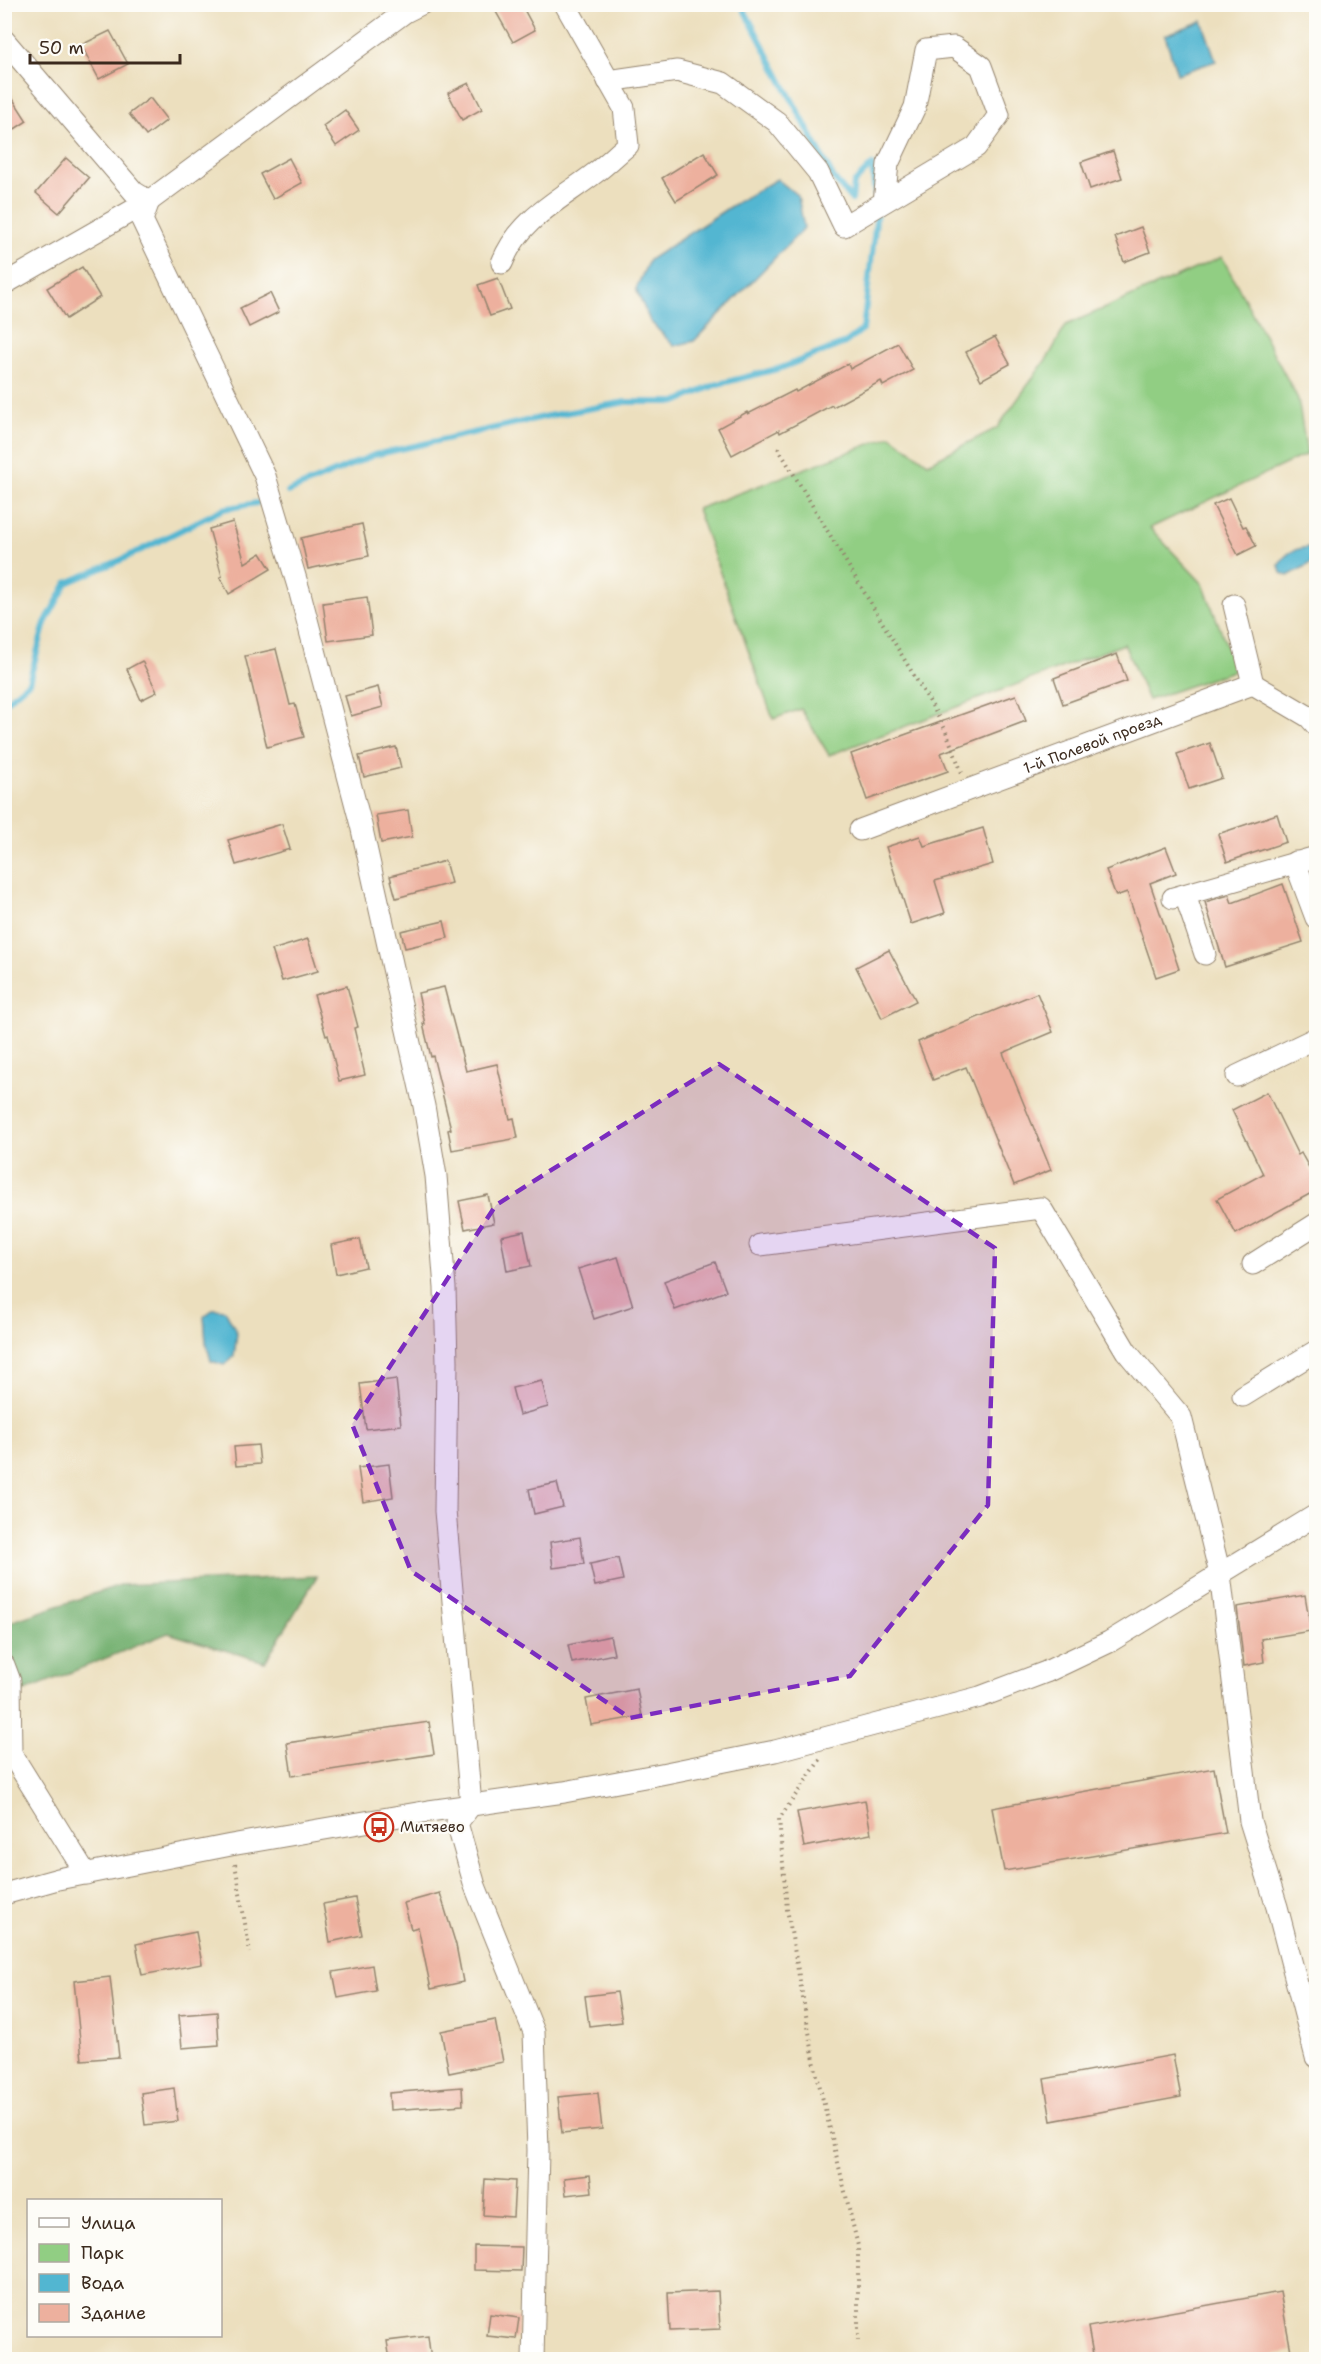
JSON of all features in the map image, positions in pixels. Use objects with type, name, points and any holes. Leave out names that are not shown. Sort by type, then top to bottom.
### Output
[{"type":"street","points":[[4,284],[149,201],[405,12],[421,4]]},
{"type":"street","points":[[502,263],[508,247],[536,214],[596,172],[628,145],[624,108],[565,4]]},
{"type":"street","points":[[4,40],[134,192],[149,201]]},
{"type":"street","points":[[608,81],[677,71],[723,83],[777,122],[818,172],[844,226],[976,147],[999,115],[981,66],[954,47],[926,50],[915,107],[888,164],[884,202]]},
{"type":"street","points":[[149,201],[142,220],[265,476],[300,593],[362,825],[424,1106],[436,1176],[445,1288],[447,1362],[445,1510],[471,1805],[457,1823],[475,1886],[534,2032],[538,2150],[533,2360]]},
{"type":"street","points":[[1234,605],[1253,684],[1309,717],[1317,725]]},
{"type":"street","name":"1-й Полевой проезд","points":[[860,830],[1253,684]]},
{"type":"street","points":[[1205,954],[1179,897],[1317,857]]},
{"type":"street","points":[[1295,862],[1317,918]]},
{"type":"street","points":[[1237,1076],[1317,1038]]},
{"type":"street","points":[[760,1245],[1041,1208],[1126,1351],[1181,1416],[1220,1574],[1250,1821],[1277,1907],[1317,2057]]},
{"type":"street","points":[[1253,1264],[1317,1224]]},
{"type":"street","points":[[1243,1396],[1317,1351]]},
{"type":"street","points":[[4,1894],[58,1879],[231,1845],[564,1792],[775,1751],[980,1696],[1046,1672],[1130,1630],[1317,1515]]},
{"type":"street","points":[[4,1665],[10,1681],[10,1753],[86,1874]]},
{"type":"path","points":[[778,448],[931,704],[945,729],[969,789]]},
{"type":"path","points":[[837,1735],[779,1818],[787,1909],[816,2071],[858,2246],[858,2340]]},
{"type":"path","points":[[231,1845],[242,1899],[249,1953]]},
{"type":"highlighted area","points":[[719,1064],[995,1248],[988,1505],[850,1676],[630,1718],[411,1571],[352,1424],[496,1205]]},
{"type":"green space","points":[[1222,257],[1298,399],[1307,454],[1150,528],[1203,584],[1236,670],[1148,700],[1124,644],[829,755],[801,709],[773,719],[697,509],[891,436],[928,463],[997,428],[1050,354],[1066,325]]},
{"type":"green space","points":[[317,1576],[265,1662],[168,1633],[5,1699],[4,1624],[120,1585]]},
{"type":"water","points":[[1202,21],[1216,61],[1177,74],[1165,35]]},
{"type":"water","points":[[777,179],[798,196],[804,228],[694,341],[674,346],[650,321],[636,289],[649,260]]},
{"type":"water","points":[[1312,547],[1315,561],[1288,576],[1281,573],[1279,565],[1289,553],[1297,549]]},
{"type":"water","points":[[214,1309],[225,1310],[237,1333],[234,1356],[224,1365],[211,1361],[206,1342],[204,1316]]},
{"type":"building","points":[[506,4],[521,4],[535,30],[513,42],[495,10]]},
{"type":"building","points":[[110,31],[128,64],[99,79],[81,45]]},
{"type":"building","points":[[469,83],[482,109],[462,120],[448,93]]},
{"type":"building","points":[[4,85],[27,121],[4,136]]},
{"type":"building","points":[[150,98],[167,120],[146,136],[129,114]]},
{"type":"building","points":[[345,110],[359,130],[336,146],[323,126]]},
{"type":"building","points":[[1113,151],[1122,178],[1090,189],[1081,162]]},
{"type":"building","points":[[704,152],[718,175],[676,201],[662,178]]},
{"type":"building","points":[[66,158],[89,178],[59,213],[36,193]]},
{"type":"building","points":[[289,158],[302,183],[273,199],[260,174]]},
{"type":"building","points":[[1141,227],[1150,252],[1124,262],[1115,237]]},
{"type":"building","points":[[82,267],[100,297],[66,319],[47,288]]},
{"type":"building","points":[[498,278],[510,309],[490,316],[478,285]]},
{"type":"building","points":[[270,293],[279,312],[249,327],[240,308]]},
{"type":"building","points":[[995,337],[1010,364],[981,380],[966,352]]},
{"type":"building","points":[[898,343],[913,370],[883,386],[881,381],[833,407],[832,405],[780,433],[779,430],[732,455],[718,428],[747,412],[748,414],[795,390],[796,392],[848,364],[850,369]]},
{"type":"building","points":[[1229,498],[1243,527],[1246,526],[1256,546],[1238,555],[1213,505]]},
{"type":"building","points":[[233,522],[245,563],[261,553],[271,569],[229,594],[220,577],[222,576],[209,529]]},
{"type":"building","points":[[362,524],[369,556],[308,569],[301,538]]},
{"type":"building","points":[[367,597],[372,635],[328,641],[323,603]]},
{"type":"building","points":[[276,649],[290,705],[295,704],[304,737],[267,747],[245,656]]},
{"type":"building","points":[[1117,654],[1127,681],[1063,704],[1054,678]]},
{"type":"building","points":[[142,661],[157,692],[141,700],[127,669]]},
{"type":"building","points":[[378,687],[383,707],[351,716],[345,696]]},
{"type":"building","points":[[1016,695],[1026,721],[941,753],[948,771],[867,800],[851,754]]},
{"type":"building","points":[[1210,743],[1222,778],[1189,789],[1177,754]]},
{"type":"building","points":[[396,747],[401,768],[364,777],[359,756]]},
{"type":"building","points":[[408,810],[412,837],[381,843],[376,815]]},
{"type":"building","points":[[1277,814],[1286,842],[1227,862],[1218,834]]},
{"type":"building","points":[[282,824],[290,849],[236,865],[228,840]]},
{"type":"building","points":[[983,828],[993,864],[935,881],[945,913],[911,924],[886,847],[920,836],[924,846]]},
{"type":"building","points":[[1166,847],[1176,873],[1150,883],[1179,969],[1156,977],[1127,892],[1116,896],[1106,870]]},
{"type":"building","points":[[445,861],[451,883],[396,898],[390,876]]},
{"type":"building","points":[[1283,884],[1303,942],[1225,967],[1205,902],[1229,895],[1232,903]]},
{"type":"building","points":[[444,921],[448,938],[405,948],[401,931]]},
{"type":"building","points":[[308,939],[318,971],[282,981],[272,950]]},
{"type":"building","points":[[889,950],[916,1001],[882,1018],[856,967]]},
{"type":"building","points":[[347,986],[358,1027],[354,1028],[365,1075],[339,1081],[328,1035],[326,1036],[314,995]]},
{"type":"building","points":[[444,987],[466,1071],[497,1064],[510,1119],[514,1118],[518,1138],[452,1150],[448,1130],[451,1129],[433,1056],[431,1057],[418,993]]},
{"type":"building","points":[[1037,993],[1053,1032],[1003,1053],[1051,1170],[1014,1185],[966,1067],[933,1080],[918,1042]]},
{"type":"building","points":[[1267,1092],[1298,1155],[1301,1153],[1317,1182],[1317,1190],[1236,1234],[1217,1199],[1263,1174],[1232,1110]]},
{"type":"building","points":[[488,1195],[494,1223],[465,1229],[459,1201]]},
{"type":"building","points":[[524,1231],[531,1266],[507,1271],[501,1236]]},
{"type":"building","points":[[360,1239],[366,1267],[336,1274],[331,1245]]},
{"type":"building","points":[[618,1257],[633,1306],[594,1319],[578,1269]]},
{"type":"building","points":[[715,1262],[726,1291],[675,1310],[664,1281]]},
{"type":"building","points":[[396,1379],[401,1425],[366,1429],[360,1384]]},
{"type":"building","points":[[542,1381],[548,1407],[519,1415],[512,1388]]},
{"type":"building","points":[[258,1445],[260,1464],[236,1466],[234,1447]]},
{"type":"building","points":[[389,1464],[393,1497],[363,1502],[358,1468]]},
{"type":"building","points":[[557,1483],[563,1507],[534,1514],[529,1489]]},
{"type":"building","points":[[580,1537],[584,1564],[553,1568],[550,1542]]},
{"type":"building","points":[[618,1558],[623,1580],[595,1586],[590,1564]]},
{"type":"building","points":[[1305,1595],[1311,1631],[1261,1639],[1264,1662],[1244,1666],[1237,1607]]},
{"type":"building","points":[[610,1636],[614,1654],[572,1663],[568,1645]]},
{"type":"building","points":[[637,1689],[642,1716],[591,1725],[586,1699]]},
{"type":"building","points":[[429,1722],[434,1754],[292,1776],[287,1743]]},
{"type":"building","points":[[1214,1768],[1226,1833],[1004,1871],[992,1808]]},
{"type":"building","points":[[865,1800],[871,1834],[804,1847],[797,1812]]},
{"type":"building","points":[[440,1893],[456,1945],[463,1982],[431,1989],[418,1927],[411,1929],[404,1903]]},
{"type":"building","points":[[355,1898],[362,1935],[330,1942],[323,1904]]},
{"type":"building","points":[[196,1932],[202,1964],[142,1975],[136,1944]]},
{"type":"building","points":[[372,1965],[376,1991],[338,1998],[333,1972]]},
{"type":"building","points":[[110,1977],[119,2057],[82,2060],[74,1981]]},
{"type":"building","points":[[617,1992],[622,2022],[589,2026],[585,1996]]},
{"type":"building","points":[[217,2012],[219,2045],[182,2048],[179,2015]]},
{"type":"building","points":[[495,2020],[503,2062],[449,2073],[441,2031]]},
{"type":"building","points":[[1173,2055],[1181,2097],[1051,2121],[1044,2079]]},
{"type":"building","points":[[462,2087],[463,2105],[390,2110],[389,2093]]},
{"type":"building","points":[[174,2088],[178,2121],[145,2125],[141,2093]]},
{"type":"building","points":[[598,2093],[602,2129],[562,2133],[558,2097]]},
{"type":"building","points":[[590,2175],[592,2192],[566,2195],[564,2178]]},
{"type":"building","points":[[485,2179],[515,2181],[513,2217],[483,2215]]},
{"type":"building","points":[[474,2246],[522,2247],[521,2271],[474,2270]]},
{"type":"building","points":[[718,2291],[720,2329],[670,2331],[668,2293]]},
{"type":"building","points":[[1280,2292],[1291,2351],[1245,2360],[1094,2360],[1088,2327]]},
{"type":"building","points":[[490,2314],[519,2318],[516,2339],[487,2336]]},
{"type":"building","points":[[428,2336],[431,2360],[390,2360],[387,2341]]},
{"type":"waterway","points":[[741,4],[834,179],[852,200],[854,183],[872,165],[875,196]]},
{"type":"waterway","points":[[288,492],[374,455],[548,416],[626,402],[676,402],[715,385],[781,368],[845,343],[863,329],[877,212]]},
{"type":"waterway","points":[[4,703],[29,682],[45,623],[67,583],[123,559],[223,509],[257,503]]},
{"type":"place","name":"Митяево","points":[[379,1827]]}]
